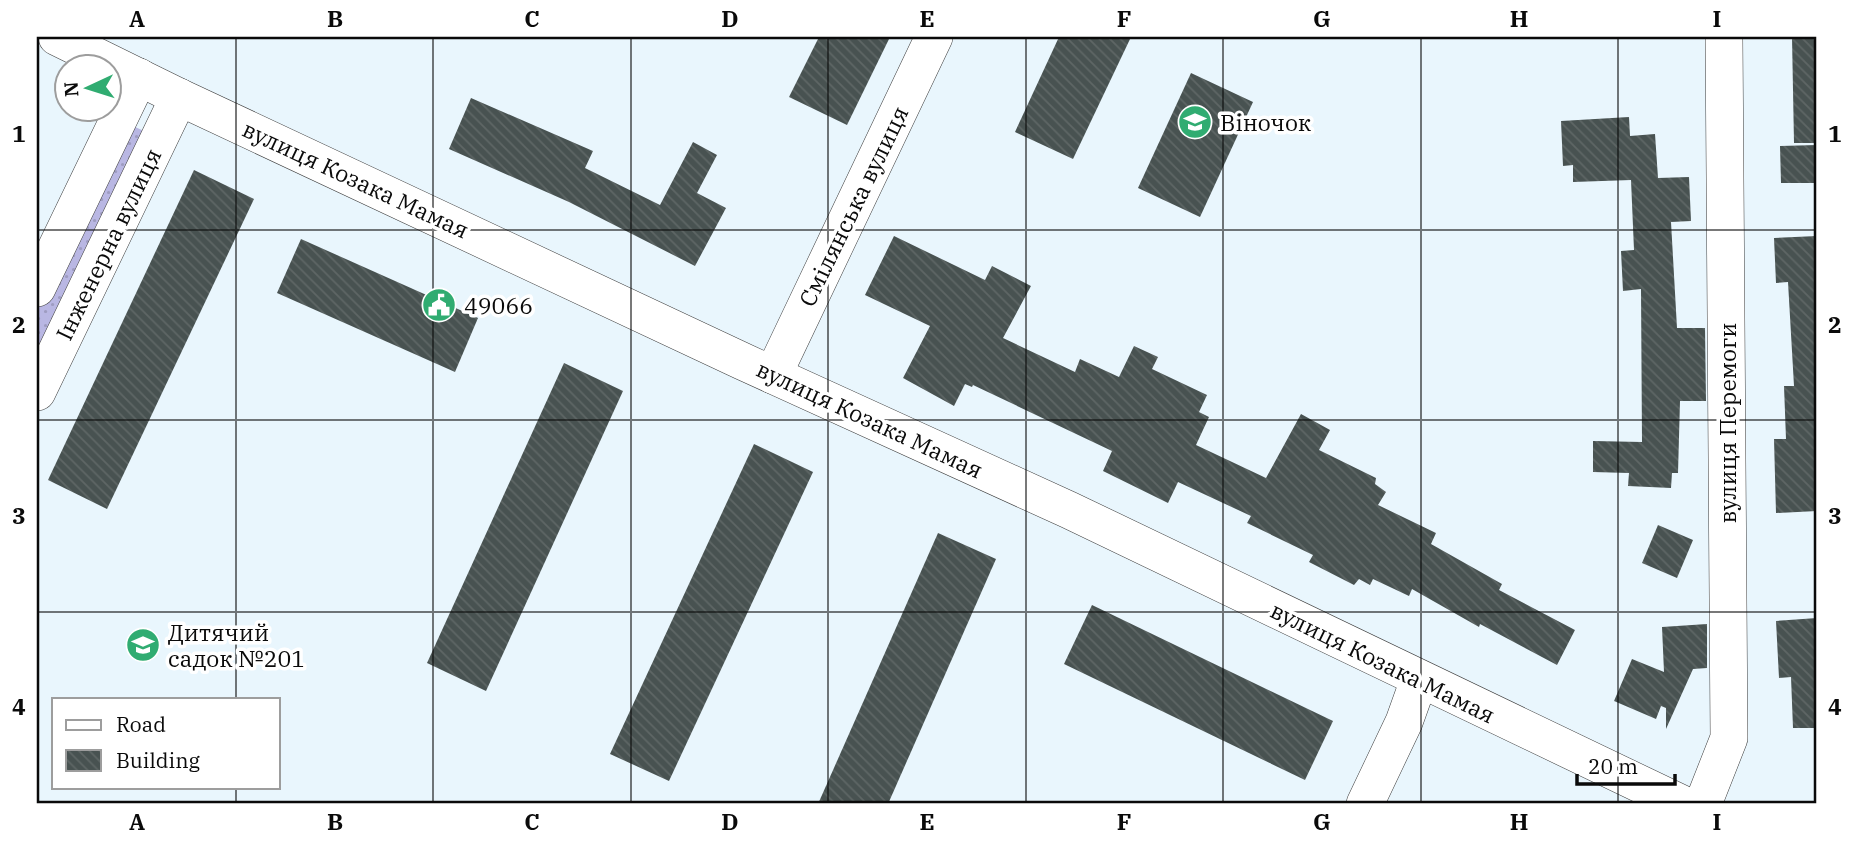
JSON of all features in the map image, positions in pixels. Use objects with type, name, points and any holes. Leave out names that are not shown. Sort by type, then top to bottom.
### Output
[{"type":"street","name":"вулиця Козака Мамая","points":[[57,37],[179,97],[772,375],[1069,510],[1682,804]]},
{"type":"street","name":"Смілянська вулиця","points":[[772,375],[934,37]]},
{"type":"street","name":"вулиця Перемоги","points":[[1703,804],[1729,738],[1724,37]]},
{"type":"street","name":"Інженерна вулиця","points":[[37,288],[139,77]]},
{"type":"street","name":"Інженерна вулиця","points":[[37,392],[179,97]]},
{"type":"street","points":[[1365,804],[1404,722],[1419,680]]},
{"type":"shaded area","points":[[124,122],[153,135],[37,379],[37,306]]},
{"type":"building","points":[[819,37],[890,37],[847,125],[789,97]]},
{"type":"building","points":[[1059,37],[1131,37],[1073,159],[1015,132]]},
{"type":"building","points":[[1792,37],[1817,37],[1817,143],[1794,143]]},
{"type":"building","points":[[1191,73],[1253,102],[1200,217],[1138,188]]},
{"type":"building","points":[[471,98],[593,151],[585,168],[660,205],[693,142],[717,155],[697,193],[726,208],[695,266],[569,202],[449,149]]},
{"type":"building","points":[[1629,117],[1630,136],[1655,134],[1658,178],[1689,177],[1691,221],[1671,222],[1677,328],[1705,328],[1706,401],[1680,401],[1678,473],[1672,473],[1671,488],[1628,486],[1629,473],[1593,472],[1593,441],[1642,442],[1641,289],[1623,291],[1621,251],[1634,250],[1631,180],[1573,182],[1573,165],[1563,166],[1561,121]]},
{"type":"building","points":[[1817,145],[1817,183],[1781,183],[1780,146]]},
{"type":"building","points":[[194,170],[254,199],[107,509],[48,480]]},
{"type":"building","points":[[894,236],[985,280],[992,266],[1031,286],[1003,338],[1075,372],[1080,359],[1119,377],[1134,346],[1158,357],[1152,369],[1207,395],[1199,412],[1209,417],[1196,445],[1266,478],[1301,414],[1330,430],[1319,450],[1376,478],[1375,484],[1386,492],[1378,505],[1436,533],[1431,544],[1502,584],[1499,590],[1575,630],[1557,665],[1480,624],[1479,627],[1412,589],[1409,596],[1373,579],[1370,585],[1359,579],[1354,585],[1309,562],[1313,555],[1247,523],[1251,516],[1178,482],[1168,503],[1103,471],[1112,451],[973,385],[972,387],[965,384],[954,406],[903,378],[930,326],[865,295]]},
{"type":"building","points":[[1817,236],[1817,511],[1776,513],[1774,439],[1786,439],[1784,386],[1794,386],[1788,282],[1776,283],[1774,238]]},
{"type":"building","points":[[301,239],[478,318],[455,372],[277,293]]},
{"type":"building","points":[[564,363],[623,391],[486,691],[427,663]]},
{"type":"building","points":[[754,444],[813,472],[669,781],[610,754]]},
{"type":"building","points":[[1658,525],[1693,540],[1677,578],[1642,563]]},
{"type":"building","points":[[938,533],[996,559],[888,804],[818,804]]},
{"type":"building","points":[[1092,605],[1333,721],[1305,780],[1064,664]]},
{"type":"building","points":[[1817,618],[1817,728],[1793,728],[1791,677],[1779,678],[1776,621]]},
{"type":"building","points":[[1707,624],[1707,668],[1693,669],[1666,729],[1666,708],[1661,706],[1656,719],[1614,701],[1632,659],[1664,672],[1662,627]]},
{"type":"place","name":"Віночок","points":[[1195,122]]},
{"type":"place","name":"49066","points":[[439,305]]},
{"type":"place","name":"Дитячий садок №201","points":[[143,645]]}]
